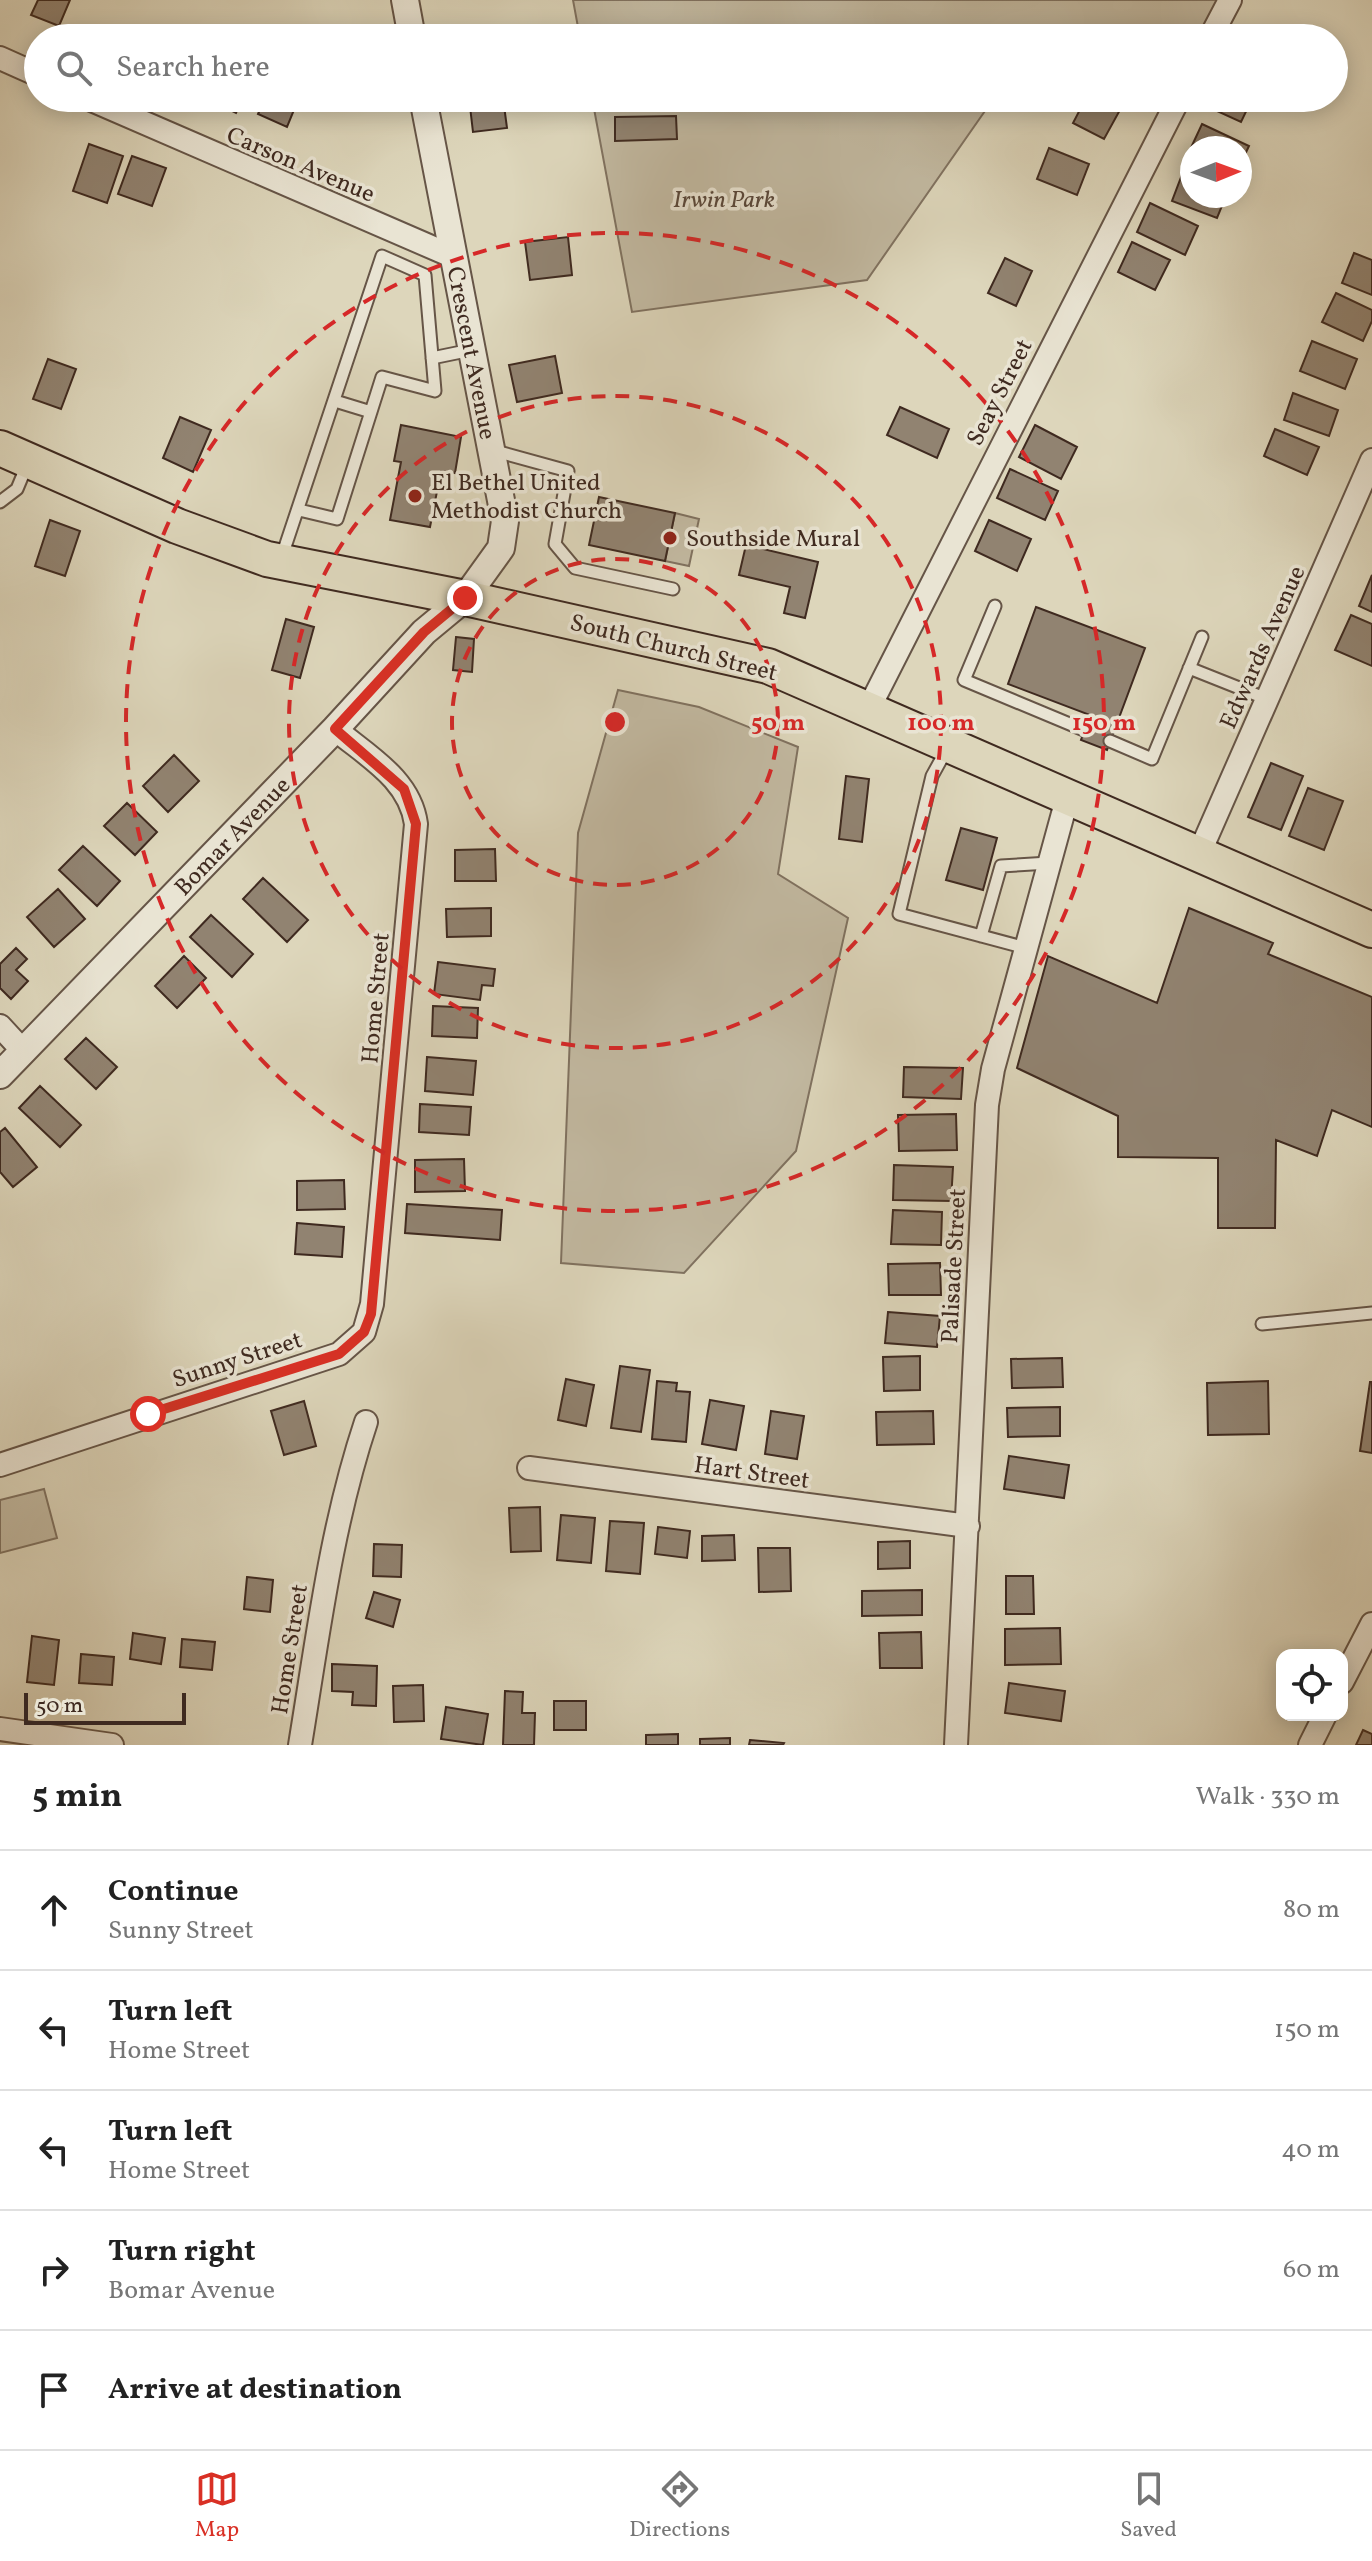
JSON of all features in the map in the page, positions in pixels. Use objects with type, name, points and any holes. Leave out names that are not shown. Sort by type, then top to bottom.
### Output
[{"type":"main road","name":"South Church Street","points":[[14,455],[177,526],[280,561],[465,598],[768,666],[1372,930]]},
{"type":"street","points":[[405,0],[409,24]]},
{"type":"street","points":[[1217,24],[1230,0]]},
{"type":"street","points":[[0,58],[24,69]]},
{"type":"street","name":"Carson Avenue","points":[[119,112],[452,256]]},
{"type":"street","name":"Crescent Avenue","points":[[426,112],[505,521],[501,548],[465,598]]},
{"type":"street","name":"Seay Street","points":[[868,710],[1172,112]]},
{"type":"street","name":"Edwards Avenue","points":[[1199,854],[1372,460]]},
{"type":"street","name":"Bomar Avenue","points":[[0,1075],[335,729],[424,632],[465,598]]},
{"type":"street","name":"Home Street","points":[[335,729],[404,789],[416,824],[372,1304]]},
{"type":"street","name":"Palisade Street","points":[[956,1745],[987,1105],[993,1069],[1067,799]]},
{"type":"street","points":[[0,1026],[24,1052]]},
{"type":"street","name":"Sunny Street","points":[[0,1465],[339,1354],[364,1332],[372,1304]]},
{"type":"street","name":"Home Street","points":[[300,1745],[329,1562],[346,1483],[366,1422]]},
{"type":"street","name":"Hart Street","points":[[529,1468],[968,1526]]},
{"type":"street","points":[[1348,1670],[1372,1624]]},
{"type":"street","points":[[1310,1745],[1322,1721]]},
{"type":"street","points":[[0,1729],[112,1745]]},
{"type":"lane","points":[[280,561],[382,256],[425,275],[435,391],[382,377],[337,519],[299,510]]},
{"type":"lane","points":[[432,358],[471,350]]},
{"type":"lane","points":[[335,401],[371,412]]},
{"type":"lane","points":[[491,450],[568,471],[555,544],[575,568],[673,589]]},
{"type":"lane","points":[[0,502],[17,489],[14,455]]},
{"type":"lane","points":[[995,606],[964,680],[1084,730]]},
{"type":"lane","points":[[1110,741],[1152,759],[1202,637]]},
{"type":"lane","points":[[1189,668],[1267,699]]},
{"type":"lane","points":[[948,746],[932,776],[899,914],[1026,948]]},
{"type":"lane","points":[[981,936],[1001,866],[1049,863]]},
{"type":"lane","points":[[1262,1324],[1372,1313]]},
{"type":"green space","points":[[573,0],[1230,0],[1217,24],[577,24]]},
{"type":"green space","name":"Irwin Park","points":[[595,112],[984,112],[867,280],[632,312]]},
{"type":"green space","points":[[675,513],[699,519],[689,566],[665,561]]},
{"type":"green space","points":[[618,690],[699,707],[798,747],[778,874],[848,918],[796,1151],[684,1273],[561,1263],[578,833]]},
{"type":"green space","points":[[44,1489],[57,1538],[0,1553],[0,1500]]},
{"type":"building","points":[[38,0],[70,0],[60,24],[31,15]]},
{"type":"building","points":[[259,112],[293,112],[287,127]]},
{"type":"building","points":[[471,112],[505,112],[507,128],[473,132]]},
{"type":"building","points":[[1079,112],[1119,112],[1104,139],[1073,123]]},
{"type":"building","points":[[1219,112],[1246,112],[1241,122]]},
{"type":"building","points":[[676,116],[677,139],[615,141],[615,117]]},
{"type":"building","points":[[1202,124],[1228,136],[1196,136]]},
{"type":"building","points":[[89,144],[123,156],[107,203],[73,191]]},
{"type":"building","points":[[1049,148],[1089,164],[1077,195],[1037,179]]},
{"type":"building","points":[[132,156],[166,168],[152,206],[118,194]]},
{"type":"building","points":[[1180,180],[1180,204],[1172,201]]},
{"type":"building","points":[[1150,203],[1198,226],[1185,255],[1137,232]]},
{"type":"building","points":[[1191,208],[1221,208],[1217,218]]},
{"type":"building","points":[[568,237],[572,275],[530,280],[525,242]]},
{"type":"building","points":[[1132,242],[1170,260],[1155,290],[1118,272]]},
{"type":"building","points":[[1354,253],[1372,260],[1372,295],[1342,283]]},
{"type":"building","points":[[1005,258],[1032,271],[1016,306],[988,293]]},
{"type":"building","points":[[1336,293],[1372,310],[1372,321],[1363,341],[1322,322]]},
{"type":"building","points":[[1312,341],[1357,359],[1345,389],[1300,371]]},
{"type":"building","points":[[555,356],[562,393],[517,402],[509,365]]},
{"type":"building","points":[[48,359],[76,369],[61,409],[33,399]]},
{"type":"building","points":[[1293,393],[1338,410],[1329,436],[1284,420]]},
{"type":"building","points":[[900,407],[949,429],[937,458],[887,435]]},
{"type":"building","points":[[180,417],[211,430],[193,472],[163,458]]},
{"type":"building","name":"El Bethel United Methodist Church","points":[[401,425],[461,437],[455,473],[441,471],[430,527],[390,520],[401,462],[394,461]]},
{"type":"building","points":[[1035,425],[1077,447],[1061,479],[1019,457]]},
{"type":"building","points":[[1275,429],[1319,447],[1307,475],[1264,456]]},
{"type":"building","points":[[1010,469],[1058,491],[1045,520],[997,498]]},
{"type":"building","points":[[599,497],[675,513],[665,561],[589,545]]},
{"type":"building","points":[[50,520],[80,531],[65,576],[35,566]]},
{"type":"building","points":[[989,520],[1031,539],[1017,571],[975,551]]},
{"type":"building","points":[[746,545],[818,562],[805,618],[784,613],[790,587],[739,575]]},
{"type":"building","points":[[1372,575],[1372,612],[1359,606]]},
{"type":"building","points":[[1036,607],[1145,648],[1107,750],[1081,740],[1090,715],[1008,684]]},
{"type":"building","points":[[1351,615],[1372,624],[1372,666],[1335,650]]},
{"type":"building","points":[[286,619],[314,627],[300,678],[272,670]]},
{"type":"building","points":[[456,637],[474,639],[472,672],[453,670]]},
{"type":"building","points":[[174,755],[199,781],[168,812],[143,786]]},
{"type":"building","points":[[1271,763],[1303,776],[1281,830],[1248,817]]},
{"type":"building","points":[[846,776],[869,779],[862,842],[839,839]]},
{"type":"building","points":[[1308,788],[1343,801],[1324,850],[1289,836]]},
{"type":"building","points":[[127,803],[157,832],[135,855],[104,826]]},
{"type":"building","points":[[961,828],[997,838],[983,890],[946,880]]},
{"type":"building","points":[[83,846],[120,881],[97,906],[59,870]]},
{"type":"building","points":[[495,849],[496,881],[455,881],[455,850]]},
{"type":"building","points":[[263,878],[308,920],[287,942],[243,899]]},
{"type":"building","points":[[58,889],[85,919],[54,947],[27,917]]},
{"type":"building","points":[[491,908],[491,936],[447,937],[446,909]]},
{"type":"building","points":[[1189,908],[1273,943],[1268,954],[1372,997],[1372,1127],[1332,1110],[1317,1156],[1276,1140],[1275,1228],[1218,1228],[1218,1158],[1118,1157],[1118,1116],[1017,1068],[1048,956],[1157,1003]]},
{"type":"building","points":[[211,915],[253,954],[232,977],[190,937]]},
{"type":"building","points":[[16,948],[27,959],[16,970],[28,981],[11,999],[0,988],[0,964]]},
{"type":"building","points":[[184,956],[206,978],[177,1008],[155,986]]},
{"type":"building","points":[[438,962],[495,969],[493,986],[482,985],[480,1000],[434,994]]},
{"type":"building","points":[[433,1006],[478,1008],[477,1038],[432,1036]]},
{"type":"building","points":[[86,1038],[117,1067],[96,1089],[65,1059]]},
{"type":"building","points":[[427,1057],[476,1061],[473,1095],[425,1091]]},
{"type":"building","points":[[904,1067],[963,1068],[961,1099],[903,1097]]},
{"type":"building","points":[[40,1086],[81,1125],[60,1147],[19,1108]]},
{"type":"building","points":[[420,1104],[471,1107],[469,1135],[419,1132]]},
{"type":"building","points":[[956,1114],[957,1150],[899,1151],[898,1115]]},
{"type":"building","points":[[5,1128],[37,1167],[13,1187],[0,1172],[0,1132]]},
{"type":"building","points":[[464,1159],[465,1191],[415,1192],[415,1160]]},
{"type":"building","points":[[894,1165],[953,1167],[951,1201],[893,1200]]},
{"type":"building","points":[[344,1180],[345,1209],[297,1210],[297,1181]]},
{"type":"building","points":[[407,1204],[502,1210],[500,1240],[405,1233]]},
{"type":"building","points":[[893,1210],[942,1212],[941,1245],[891,1244]]},
{"type":"building","points":[[297,1223],[344,1227],[342,1257],[295,1254]]},
{"type":"building","points":[[940,1263],[941,1295],[889,1295],[888,1264]]},
{"type":"building","points":[[888,1312],[940,1316],[937,1347],[885,1343]]},
{"type":"building","points":[[920,1356],[920,1390],[884,1391],[883,1357]]},
{"type":"building","points":[[1062,1358],[1063,1387],[1012,1388],[1011,1359]]},
{"type":"building","points":[[620,1366],[650,1370],[641,1432],[611,1428]]},
{"type":"building","points":[[566,1379],[594,1385],[586,1426],[558,1420]]},
{"type":"building","points":[[657,1381],[677,1383],[676,1391],[690,1392],[686,1442],[652,1439]]},
{"type":"building","points":[[1268,1381],[1269,1434],[1208,1435],[1207,1383]]},
{"type":"building","points":[[1372,1382],[1372,1453],[1360,1451]]},
{"type":"building","points":[[710,1400],[744,1406],[736,1450],[702,1444]]},
{"type":"building","points":[[304,1401],[316,1446],[284,1455],[271,1411]]},
{"type":"building","points":[[1060,1407],[1060,1436],[1008,1437],[1007,1408]]},
{"type":"building","points":[[771,1411],[804,1416],[797,1459],[765,1454]]},
{"type":"building","points":[[933,1411],[934,1444],[877,1445],[876,1412]]},
{"type":"building","points":[[1009,1456],[1069,1465],[1064,1498],[1004,1489]]},
{"type":"building","points":[[540,1507],[541,1551],[511,1552],[509,1508]]},
{"type":"building","points":[[561,1515],[595,1518],[591,1563],[557,1560]]},
{"type":"building","points":[[610,1521],[644,1523],[640,1574],[606,1571]]},
{"type":"building","points":[[658,1527],[690,1531],[687,1558],[655,1554]]},
{"type":"building","points":[[734,1535],[735,1560],[702,1561],[702,1536]]},
{"type":"building","points":[[910,1541],[910,1568],[878,1569],[878,1542]]},
{"type":"building","points":[[374,1544],[402,1545],[401,1577],[373,1576]]},
{"type":"building","points":[[758,1548],[790,1548],[791,1591],[759,1592]]},
{"type":"building","points":[[1006,1576],[1033,1576],[1034,1614],[1006,1614]]},
{"type":"building","points":[[247,1577],[273,1580],[270,1612],[244,1609]]},
{"type":"building","points":[[922,1590],[922,1615],[862,1616],[862,1591]]},
{"type":"building","points":[[374,1592],[400,1600],[393,1627],[366,1618]]},
{"type":"building","points":[[1060,1628],[1061,1664],[1005,1665],[1005,1629]]},
{"type":"building","points":[[921,1632],[922,1668],[880,1668],[879,1633]]},
{"type":"building","points":[[133,1633],[165,1638],[161,1664],[130,1659]]},
{"type":"building","points":[[32,1636],[59,1640],[54,1685],[27,1682]]},
{"type":"building","points":[[182,1639],[215,1642],[212,1670],[180,1667]]},
{"type":"building","points":[[81,1654],[114,1657],[112,1685],[79,1683]]},
{"type":"building","points":[[332,1664],[377,1666],[376,1706],[352,1705],[353,1692],[332,1691]]},
{"type":"building","points":[[1009,1683],[1065,1691],[1061,1721],[1005,1713]]},
{"type":"building","points":[[423,1685],[424,1721],[394,1722],[393,1686]]},
{"type":"building","points":[[505,1691],[523,1692],[522,1713],[535,1713],[534,1745],[503,1745]]},
{"type":"building","points":[[554,1701],[586,1701],[586,1730],[554,1730]]},
{"type":"building","points":[[446,1707],[488,1714],[483,1745],[441,1739]]},
{"type":"building","points":[[1363,1730],[1372,1734],[1372,1745],[1356,1745]]},
{"type":"building","points":[[678,1734],[678,1745],[646,1745],[646,1735]]},
{"type":"building","points":[[730,1738],[730,1745],[700,1745],[700,1739]]},
{"type":"building","points":[[750,1740],[784,1743],[749,1745]]},
{"type":"place","name":"El Bethel United Methodist Church","points":[[415,496]]},
{"type":"place","name":"Southside Mural","points":[[670,538]]},
{"type":"route","points":[[148,1414],[339,1354],[364,1332],[371,1314],[416,824],[404,789],[335,729],[424,632],[465,598]]}]
